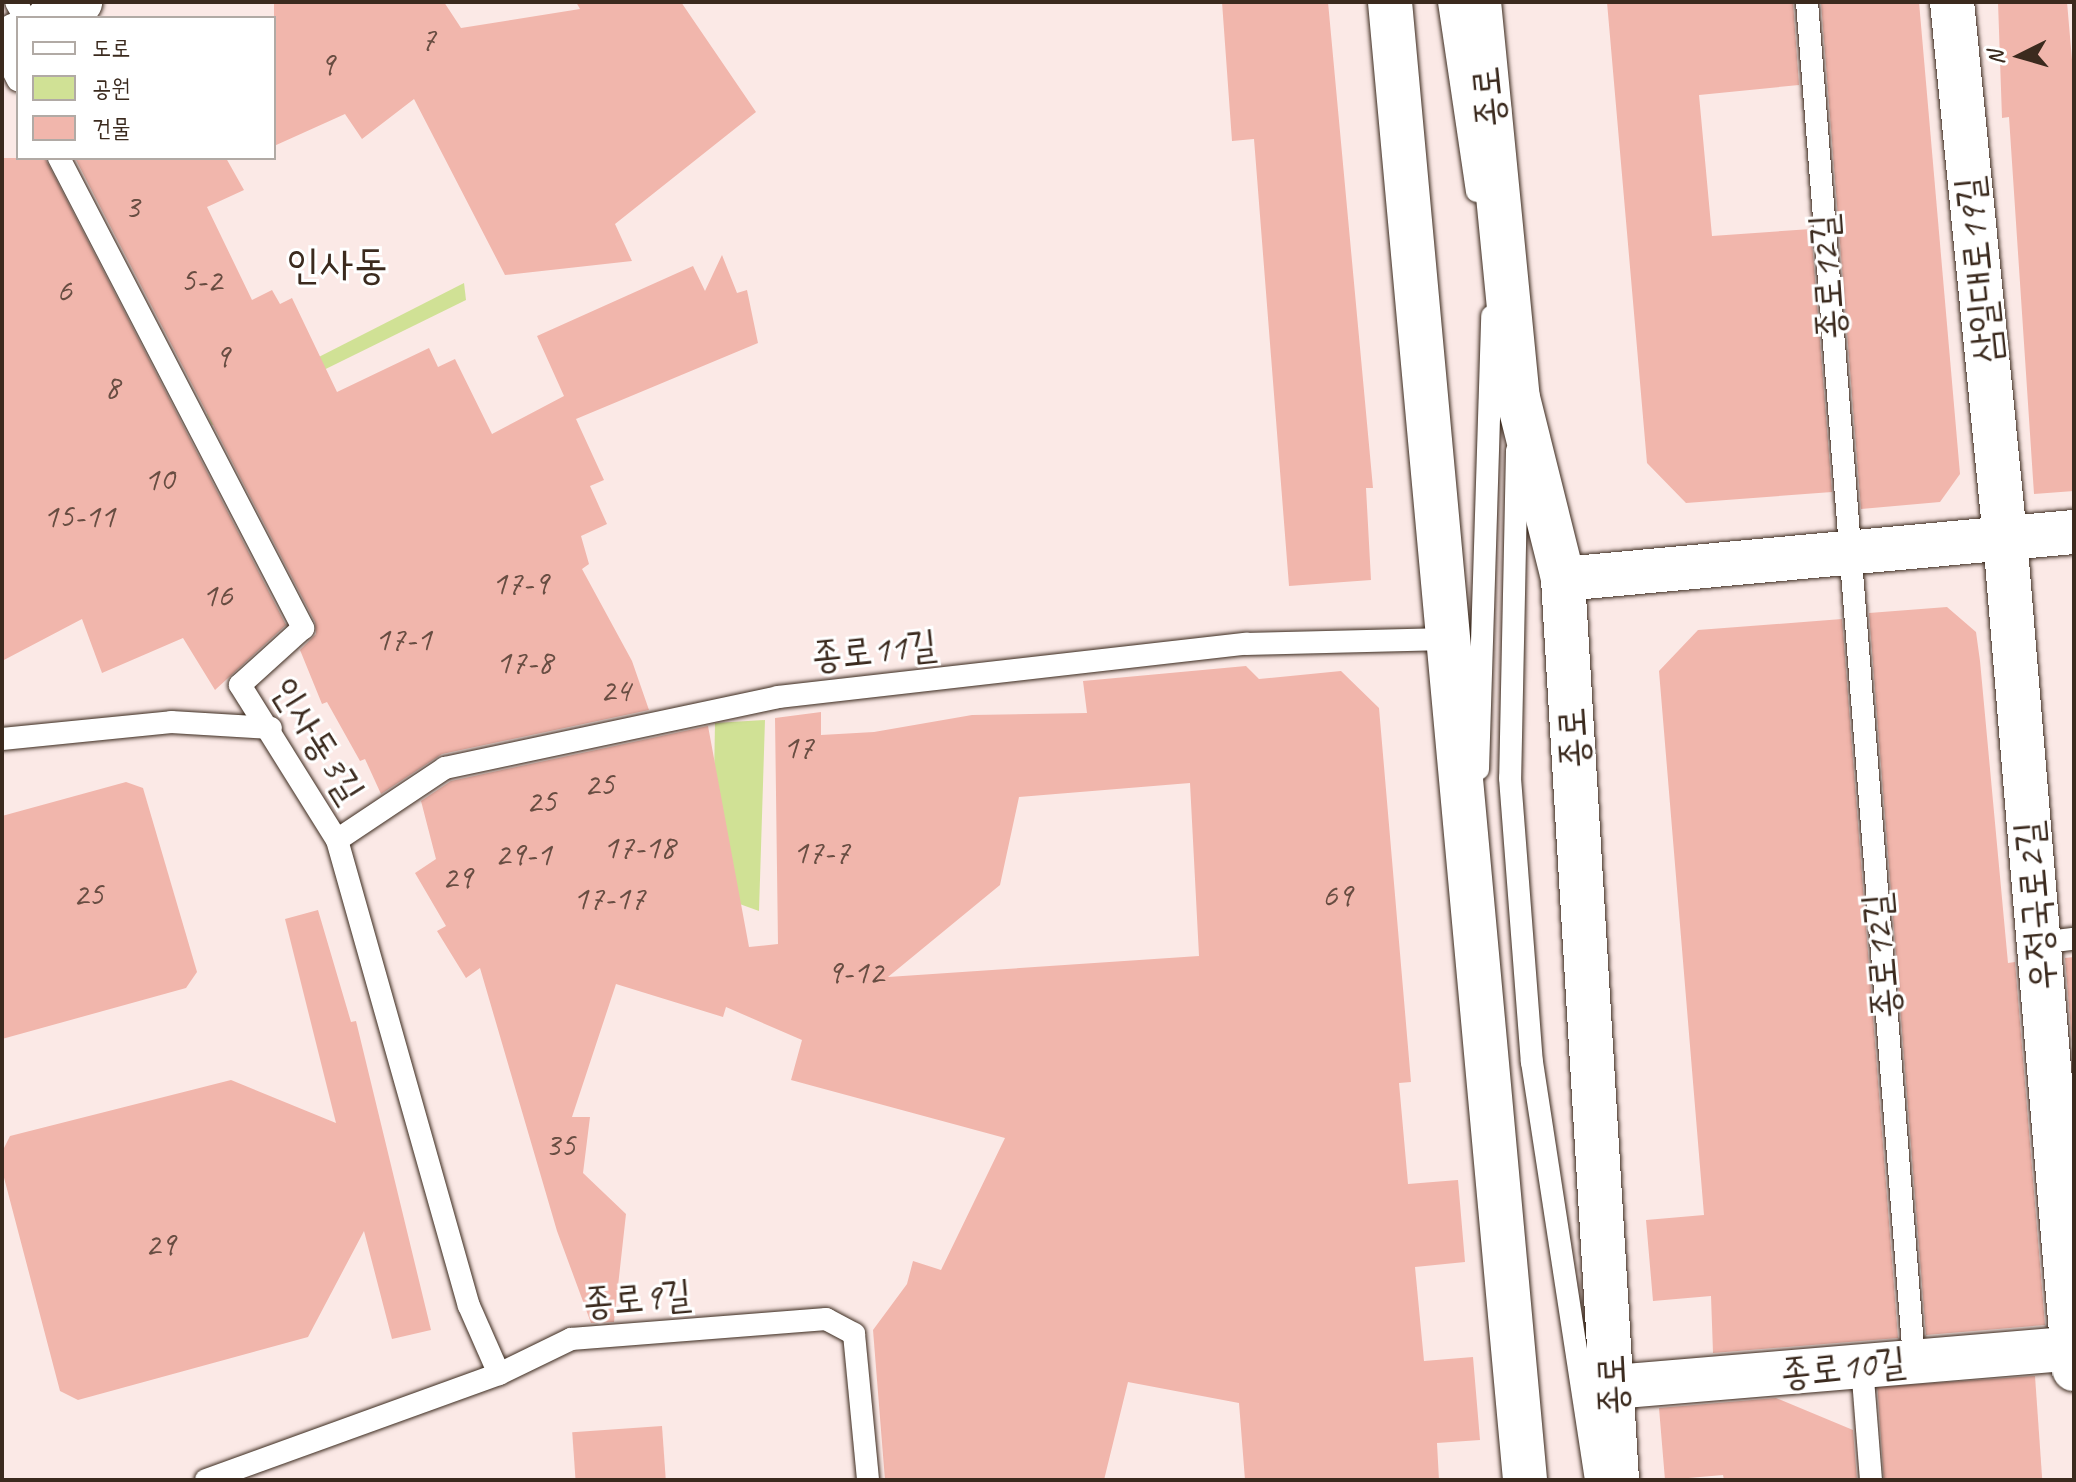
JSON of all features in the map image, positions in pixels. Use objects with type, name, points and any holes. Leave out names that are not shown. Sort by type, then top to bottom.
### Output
[{"type":"main road","points":[[53,16],[80,2]]},
{"type":"main road","points":[[1390,2],[1525,1480]]},
{"type":"main road","name":"종로","points":[[1479,2],[1518,398],[1563,579],[1617,1480]]},
{"type":"main road","name":"삼일대로19길","points":[[1952,2],[2005,538]]},
{"type":"main road","points":[[1563,579],[2074,532]]},
{"type":"main road","name":"우정국로2길","points":[[2005,538],[2056,941],[2073,1355]]},
{"type":"main road","name":"종로10길","points":[[1613,1387],[1914,1360],[2073,1355]]},
{"type":"lane","points":[[1449,2],[1492,292],[1483,694],[1471,884]]},
{"type":"lane","name":"종로12길","points":[[1807,2],[1848,553],[1914,1360]]},
{"type":"lane","points":[[2,49],[16,76]]},
{"type":"lane","name":"인사동3길","points":[[60,160],[303,628],[240,685],[271,728],[337,840],[469,1306],[499,1374]]},
{"type":"lane","points":[[1518,398],[1510,778],[1532,1062],[1596,1480]]},
{"type":"lane","name":"종로11길","points":[[337,840],[445,768],[763,699],[1246,644],[1447,639]]},
{"type":"lane","points":[[2,739],[171,722],[271,728]]},
{"type":"lane","name":"종로9길","points":[[206,1480],[499,1374],[571,1339],[826,1319],[854,1334],[868,1480]]},
{"type":"lane","points":[[1862,1366],[1871,1480]]},
{"type":"green space","points":[[464,283],[466,300],[212,425],[207,414]]},
{"type":"green space","points":[[765,720],[759,911],[712,894],[715,723]]},
{"type":"building","points":[[274,2],[444,2],[461,28],[580,9],[576,2],[681,2],[756,112],[615,224],[632,261],[505,275],[414,99],[362,139],[345,114],[276,145]]},
{"type":"building","points":[[1222,2],[1328,2],[1373,488],[1366,488],[1371,580],[1289,586],[1254,139],[1232,141]]},
{"type":"building","points":[[1607,2],[1793,2],[1799,85],[1699,95],[1712,236],[1811,229],[1832,492],[1686,503],[1647,463]]},
{"type":"building","points":[[1821,2],[1919,2],[1960,474],[1940,502],[1861,509]]},
{"type":"building","points":[[1998,2],[2067,2],[2074,83],[2074,491],[2034,494],[2009,117],[2002,118]]},
{"type":"building","points":[[2,158],[16,158],[46,160],[286,625],[215,690],[183,638],[102,673],[82,619],[2,661]]},
{"type":"building","points":[[76,160],[227,160],[244,190],[207,207],[252,300],[272,290],[280,304],[292,298],[337,392],[429,348],[438,367],[455,359],[492,434],[564,396],[537,336],[693,266],[705,291],[722,255],[737,293],[747,290],[758,343],[576,419],[604,480],[590,486],[607,524],[581,536],[589,564],[582,569],[632,661],[649,710],[442,754],[381,794],[365,759],[360,761],[327,702],[322,704],[300,650],[316,634],[315,622]]},
{"type":"building","points":[[1947,607],[1976,632],[1980,661],[2008,963],[2015,962],[2045,1325],[1926,1335],[1869,613]]},
{"type":"building","points":[[1842,619],[1898,1338],[1713,1353],[1711,1296],[1653,1301],[1646,1220],[1704,1215],[1659,671],[1698,630]]},
{"type":"building","points":[[1246,666],[1259,679],[1341,671],[1379,708],[1411,1082],[1399,1083],[1408,1184],[1458,1180],[1465,1262],[1415,1267],[1424,1361],[1473,1357],[1480,1440],[1437,1443],[1439,1480],[1245,1480],[1239,1403],[1128,1382],[1104,1480],[885,1480],[873,1330],[907,1284],[913,1261],[941,1270],[1005,1138],[791,1080],[802,1040],[726,1007],[723,1017],[616,984],[572,1117],[590,1117],[583,1173],[626,1214],[614,1322],[591,1323],[557,1231],[480,968],[466,978],[437,931],[446,926],[415,873],[436,859],[421,801],[451,781],[708,726],[749,947],[778,944],[775,718],[821,712],[821,735],[874,732],[972,715],[1087,713],[1083,681]],"holes":[[[1190,783],[1199,956],[888,977],[1000,885],[1019,797]]]},
{"type":"building","points":[[126,782],[143,788],[197,972],[186,988],[2,1039],[2,816]]},
{"type":"building","points":[[318,910],[351,1022],[356,1021],[431,1330],[392,1339],[364,1231],[308,1337],[78,1400],[60,1391],[2,1170],[2,1152],[10,1136],[231,1080],[336,1123],[285,919]]},
{"type":"building","points":[[2074,957],[2074,1067],[2065,958]]},
{"type":"building","points":[[2035,1376],[2042,1480],[1884,1480],[1877,1387]]},
{"type":"building","points":[[1776,1398],[1853,1430],[1857,1480],[1724,1480],[1723,1475],[1665,1480],[1659,1408]]},
{"type":"building","points":[[662,1426],[666,1480],[576,1480],[572,1432]]},
{"type":"district","name":"인사동","points":[[337,265]]}]
